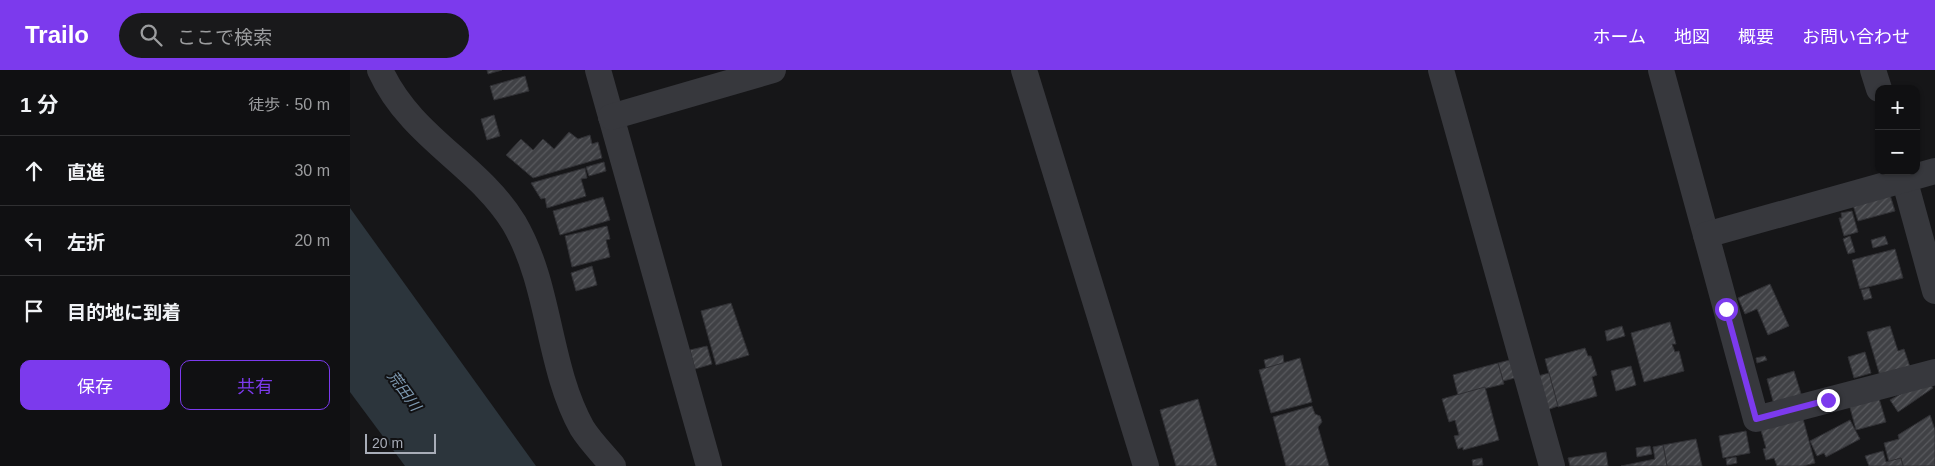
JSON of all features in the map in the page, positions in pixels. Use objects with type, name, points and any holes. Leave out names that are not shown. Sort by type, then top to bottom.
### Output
[{"type":"street","points":[[380,70],[391,93],[420,128],[492,194],[514,223],[532,264],[564,383],[582,428],[613,466]]},
{"type":"street","points":[[598,70],[709,466]]},
{"type":"street","points":[[611,117],[773,70]]},
{"type":"street","points":[[1024,70],[1146,466]]},
{"type":"street","points":[[1441,70],[1552,466]]},
{"type":"street","points":[[1661,70],[1756,419],[1935,372]]},
{"type":"street","points":[[1873,70],[1878,85]]},
{"type":"street","points":[[1706,235],[1903,176],[1935,172]]},
{"type":"street","points":[[1903,176],[1935,291]]},
{"type":"water","name":"荒田川","points":[[350,208],[536,466],[405,466],[350,392]]},
{"type":"building","points":[[487,70],[502,70],[488,74]]},
{"type":"building","points":[[525,76],[529,91],[494,100],[490,86]]},
{"type":"building","points":[[494,115],[500,136],[487,140],[481,119]]},
{"type":"building","points":[[569,132],[578,139],[590,135],[592,144],[598,142],[602,158],[533,178],[506,155],[521,139],[533,150],[543,139],[554,149]]},
{"type":"building","points":[[604,162],[606,171],[589,176],[586,167]]},
{"type":"building","points":[[585,168],[587,178],[581,179],[586,196],[547,208],[545,198],[541,199],[531,183]]},
{"type":"building","points":[[1890,195],[1895,211],[1858,221],[1853,205]]},
{"type":"building","points":[[603,197],[610,220],[560,235],[553,211]]},
{"type":"building","points":[[1852,211],[1858,232],[1844,236],[1839,218],[1842,218],[1841,213]]},
{"type":"building","points":[[607,226],[610,239],[606,240],[610,257],[572,267],[565,236]]},
{"type":"building","points":[[1850,236],[1855,252],[1848,254],[1843,239]]},
{"type":"building","points":[[1885,236],[1888,244],[1873,248],[1871,240]]},
{"type":"building","points":[[1895,249],[1903,278],[1860,289],[1852,260]]},
{"type":"building","points":[[592,266],[597,285],[576,291],[571,273]]},
{"type":"building","points":[[1770,284],[1789,326],[1768,335],[1757,309],[1745,314],[1738,298]]},
{"type":"building","points":[[1869,288],[1872,298],[1864,300],[1861,290]]},
{"type":"building","points":[[731,303],[749,355],[716,365],[701,311]]},
{"type":"building","points":[[1670,322],[1676,344],[1672,344],[1675,352],[1679,351],[1684,371],[1644,382],[1631,333]]},
{"type":"building","points":[[1622,326],[1625,336],[1607,341],[1605,331]]},
{"type":"building","points":[[1890,326],[1898,351],[1904,349],[1910,367],[1880,376],[1867,332]]},
{"type":"building","points":[[707,346],[712,364],[695,369],[690,350]]},
{"type":"building","points":[[1585,348],[1588,356],[1591,356],[1597,375],[1592,377],[1597,396],[1558,407],[1545,359]]},
{"type":"building","points":[[1865,352],[1871,373],[1854,378],[1848,357]]},
{"type":"building","points":[[1283,355],[1284,363],[1266,368],[1264,360]]},
{"type":"building","points":[[1765,356],[1767,360],[1757,363],[1756,358]]},
{"type":"building","points":[[1300,358],[1312,402],[1271,413],[1259,370]]},
{"type":"building","points":[[1510,360],[1515,378],[1503,381],[1498,363]]},
{"type":"building","points":[[1498,363],[1504,384],[1458,395],[1453,375]]},
{"type":"building","points":[[1631,366],[1636,385],[1616,391],[1611,371]]},
{"type":"building","points":[[1794,371],[1802,397],[1774,405],[1767,379]]},
{"type":"building","points":[[1549,373],[1558,406],[1547,410],[1538,376]]},
{"type":"building","points":[[1927,379],[1933,388],[1898,412],[1890,400]]},
{"type":"building","points":[[1485,387],[1499,440],[1463,450],[1463,447],[1458,449],[1454,436],[1459,435],[1455,420],[1449,422],[1442,399]]},
{"type":"building","points":[[1878,395],[1886,422],[1856,430],[1849,404]]},
{"type":"building","points":[[1198,399],[1217,466],[1176,466],[1160,410]]},
{"type":"building","points":[[1312,406],[1315,414],[1320,416],[1322,422],[1318,427],[1329,466],[1286,466],[1273,417]]},
{"type":"building","points":[[1802,415],[1815,463],[1803,466],[1777,466],[1774,458],[1766,460],[1763,449],[1766,448],[1760,427]]},
{"type":"building","points":[[1930,415],[1935,430],[1935,466],[1903,466],[1901,458],[1889,462],[1884,443],[1899,439],[1898,435]]},
{"type":"building","points":[[1850,420],[1860,439],[1826,457],[1824,453],[1817,456],[1810,441]]},
{"type":"building","points":[[1746,431],[1750,453],[1723,458],[1719,436]]},
{"type":"building","points":[[1696,439],[1702,466],[1667,466],[1663,445]]},
{"type":"building","points":[[1663,445],[1667,466],[1621,466],[1655,459],[1653,447]]},
{"type":"building","points":[[1650,446],[1652,454],[1637,457],[1636,448]]},
{"type":"building","points":[[1883,451],[1886,462],[1901,458],[1903,466],[1869,466],[1865,456]]},
{"type":"building","points":[[1606,452],[1608,466],[1570,466],[1568,458]]},
{"type":"building","points":[[1736,457],[1737,463],[1727,465],[1726,459]]},
{"type":"building","points":[[1482,458],[1483,465],[1473,466],[1472,460]]},
{"type":"route","points":[[1726,309],[1756,419],[1828,400]]}]
